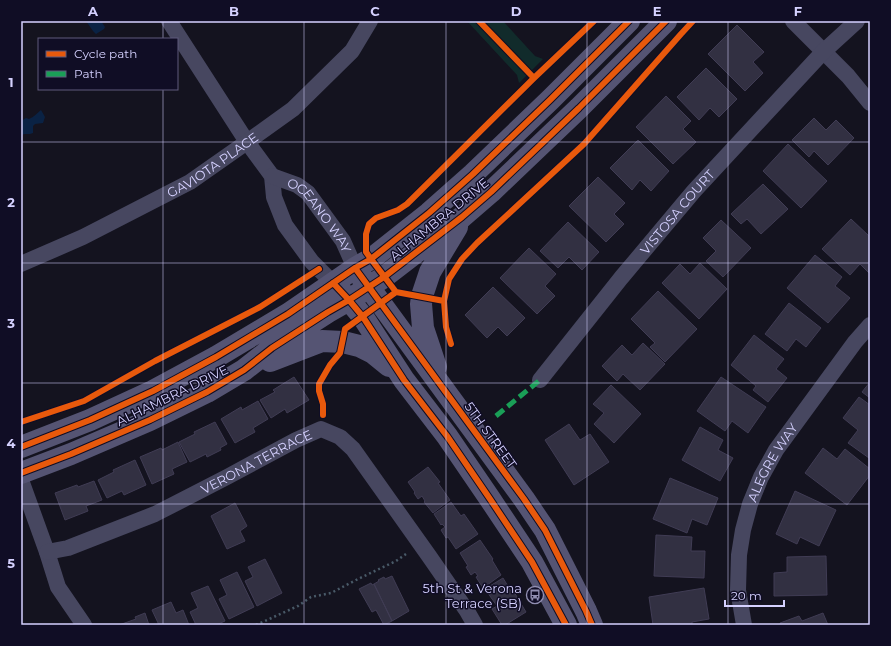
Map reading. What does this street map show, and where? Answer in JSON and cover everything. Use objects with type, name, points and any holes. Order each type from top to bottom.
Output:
[{"type":"main road","name":"ALHAMBRA DRIVE","points":[[21,447],[90,420],[153,391],[216,357],[288,314],[355,268],[371,260],[429,213],[473,174],[629,21]]},
{"type":"main road","name":"ALHAMBRA DRIVE","points":[[21,473],[71,454],[150,420],[207,392],[244,370],[272,348],[328,312],[350,300],[384,277],[491,192],[666,21]]},
{"type":"main road","points":[[442,386],[423,328],[421,304],[422,296],[430,272],[462,216]]},
{"type":"main road","name":"5TH STREET","points":[[355,268],[524,498],[545,530],[589,618]]},
{"type":"main road","points":[[333,283],[350,300],[363,317],[404,380],[447,436],[532,562],[564,624]]},
{"type":"main road","points":[[244,370],[322,341],[343,342],[359,346],[373,353],[404,380]]},
{"type":"street","name":"OCEANO WAY","points":[[169,21],[247,142],[272,176],[274,197],[285,225],[312,262],[333,283]]},
{"type":"street","name":"GAVIOTA PLACE","points":[[21,264],[83,237],[190,182],[293,109],[352,52],[370,21]]},
{"type":"street","points":[[793,21],[848,76],[870,103]]},
{"type":"street","name":"VISTOSA COURT","points":[[540,380],[620,278],[694,192],[824,52],[857,21]]},
{"type":"street","name":"OCEANO WAY","points":[[272,176],[297,185],[308,193],[343,241],[355,268]]},
{"type":"street","name":"ALEGRE WAY","points":[[744,625],[738,590],[739,555],[743,530],[750,504],[761,477],[776,450],[855,342],[870,325]]},
{"type":"street","name":"VERONA TERRACE","points":[[47,552],[68,548],[155,514],[227,478],[296,440],[321,429],[340,437],[353,449],[475,625]]},
{"type":"street","points":[[21,480],[58,587],[84,625]]},
{"type":"street","points":[[564,624],[589,618]]},
{"type":"path","points":[[256,625],[298,606],[311,597],[332,593],[396,560],[420,544]]},
{"type":"green space","points":[[467,21],[503,21],[535,56],[543,59],[519,83],[517,75]]},
{"type":"water","points":[[86,21],[101,21],[105,27],[96,34]]},
{"type":"water","points":[[41,110],[45,117],[43,123],[35,124],[33,126],[33,133],[21,135],[21,121],[26,118],[31,118]]},
{"type":"building","points":[[737,25],[764,52],[753,62],[763,73],[745,91],[708,54]]},
{"type":"building","points":[[706,68],[737,99],[719,117],[710,108],[699,120],[677,97]]},
{"type":"building","points":[[666,96],[691,121],[683,129],[696,142],[673,164],[636,127]]},
{"type":"building","points":[[814,118],[826,130],[836,120],[854,138],[828,165],[814,151],[809,157],[792,140]]},
{"type":"building","points":[[638,140],[669,171],[651,191],[640,180],[632,190],[610,168]]},
{"type":"building","points":[[788,144],[827,181],[801,208],[763,171]]},
{"type":"building","points":[[598,177],[625,203],[614,214],[624,224],[606,242],[569,206]]},
{"type":"building","points":[[763,184],[788,209],[761,234],[747,219],[741,224],[731,214]]},
{"type":"building","points":[[851,219],[870,237],[869,273],[860,264],[850,275],[822,249]]},
{"type":"building","points":[[721,220],[751,248],[723,277],[706,261],[716,251],[703,238]]},
{"type":"building","points":[[568,222],[599,252],[582,270],[569,257],[558,268],[540,251]]},
{"type":"building","points":[[529,248],[556,274],[545,286],[555,296],[537,314],[500,278]]},
{"type":"building","points":[[815,255],[842,277],[835,286],[850,298],[828,323],[787,288]]},
{"type":"building","points":[[700,263],[727,289],[699,319],[662,283],[680,264],[690,274]]},
{"type":"building","points":[[493,287],[525,318],[507,336],[498,327],[487,338],[465,315]]},
{"type":"building","points":[[658,291],[697,329],[665,362],[650,347],[655,343],[631,319]]},
{"type":"building","points":[[789,303],[821,328],[806,347],[796,339],[787,351],[765,334]]},
{"type":"building","points":[[754,335],[784,359],[776,369],[787,378],[768,402],[753,390],[756,386],[731,365]]},
{"type":"building","points":[[643,343],[665,364],[640,390],[623,374],[617,381],[602,366],[622,345],[632,355]]},
{"type":"building","points":[[294,377],[309,400],[287,413],[285,409],[271,418],[260,400],[275,392],[273,390]]},
{"type":"building","points":[[721,377],[766,407],[748,433],[732,421],[725,431],[697,411]]},
{"type":"building","points":[[870,382],[870,398],[862,392]]},
{"type":"building","points":[[611,385],[641,414],[614,443],[594,424],[604,413],[593,404]]},
{"type":"building","points":[[859,397],[870,405],[869,458],[848,443],[858,430],[843,418]]},
{"type":"building","points":[[258,401],[268,419],[253,428],[255,432],[235,443],[221,419],[241,407],[242,410]]},
{"type":"building","points":[[215,422],[227,444],[220,448],[221,450],[207,457],[206,454],[190,462],[179,442],[195,434],[194,432]]},
{"type":"building","points":[[569,424],[580,440],[590,434],[609,462],[574,485],[545,440]]},
{"type":"building","points":[[700,427],[723,440],[718,450],[733,458],[720,481],[682,460]]},
{"type":"building","points":[[178,442],[187,462],[172,469],[174,474],[152,484],[140,457],[161,448],[162,450]]},
{"type":"building","points":[[823,448],[837,459],[845,449],[870,469],[870,475],[847,505],[805,473]]},
{"type":"building","points":[[135,460],[146,485],[124,495],[122,491],[107,498],[98,480],[114,472],[113,470]]},
{"type":"building","points":[[428,467],[440,482],[438,483],[450,500],[433,513],[424,502],[425,501],[422,496],[418,499],[408,482]]},
{"type":"building","points":[[670,478],[718,498],[707,525],[692,519],[687,533],[653,519]]},
{"type":"building","points":[[94,481],[102,500],[86,506],[88,511],[65,520],[55,493]]},
{"type":"building","points":[[795,491],[836,510],[819,546],[800,537],[797,544],[776,534]]},
{"type":"building","points":[[451,502],[461,516],[464,514],[478,534],[456,549],[448,537],[446,538],[441,530],[445,527],[442,524],[441,525],[434,514]]},
{"type":"building","points":[[235,503],[247,526],[240,531],[245,541],[227,549],[211,516]]},
{"type":"building","points":[[656,535],[692,537],[691,551],[705,551],[704,578],[654,576]]},
{"type":"building","points":[[480,540],[493,559],[492,560],[501,575],[483,588],[476,577],[478,576],[475,572],[471,575],[466,567],[468,566],[460,553]]},
{"type":"building","points":[[826,556],[827,595],[774,596],[774,573],[787,572],[787,557]]},
{"type":"building","points":[[265,559],[282,593],[257,606],[245,581],[253,577],[248,567]]},
{"type":"building","points":[[237,572],[254,607],[229,619],[219,599],[227,595],[220,580]]},
{"type":"building","points":[[392,576],[409,611],[392,621],[374,584],[384,577],[385,579]]},
{"type":"building","points":[[503,578],[512,593],[514,592],[526,612],[505,625],[502,625],[492,609],[497,606],[485,589]]},
{"type":"building","points":[[371,583],[372,585],[374,584],[392,621],[384,625],[376,610],[372,612],[359,589]]},
{"type":"building","points":[[208,586],[225,621],[216,625],[196,625],[190,612],[198,608],[191,593]]},
{"type":"building","points":[[704,588],[709,619],[692,622],[692,625],[653,625],[649,597]]},
{"type":"building","points":[[171,602],[176,613],[183,610],[189,625],[159,625],[152,610]]},
{"type":"building","points":[[145,613],[149,625],[119,625],[136,619],[135,617]]},
{"type":"building","points":[[823,613],[828,625],[781,625],[780,623],[799,616],[802,621]]},
{"type":"marked path","points":[[496,416],[540,380]]},
{"type":"cycle path","points":[[479,21],[534,78]]},
{"type":"cycle path","points":[[444,301],[396,292],[366,252],[366,234],[369,224],[376,218],[398,210],[407,204],[534,78],[594,21]]},
{"type":"cycle path","points":[[21,447],[90,420],[153,391],[216,357],[288,314],[355,268],[371,259],[429,213],[473,174],[629,21]]},
{"type":"cycle path","points":[[21,473],[71,454],[150,420],[207,392],[244,370],[272,348],[384,277],[462,217],[491,192],[579,108],[666,21]]},
{"type":"cycle path","points":[[451,344],[446,327],[444,301],[449,279],[462,259],[477,243],[584,144],[693,21]]},
{"type":"cycle path","points":[[355,268],[545,530],[592,625]]},
{"type":"cycle path","points":[[21,422],[84,401],[155,361],[260,307],[319,269]]},
{"type":"cycle path","points":[[333,283],[363,317],[404,380],[447,436],[490,499],[532,562],[566,625]]},
{"type":"cycle path","points":[[323,415],[323,404],[319,391],[319,384],[330,365],[340,353],[345,329],[396,292]]},
{"type":"place","name":"5th St & Verona Terrace (SB)","points":[[535,595]]}]
